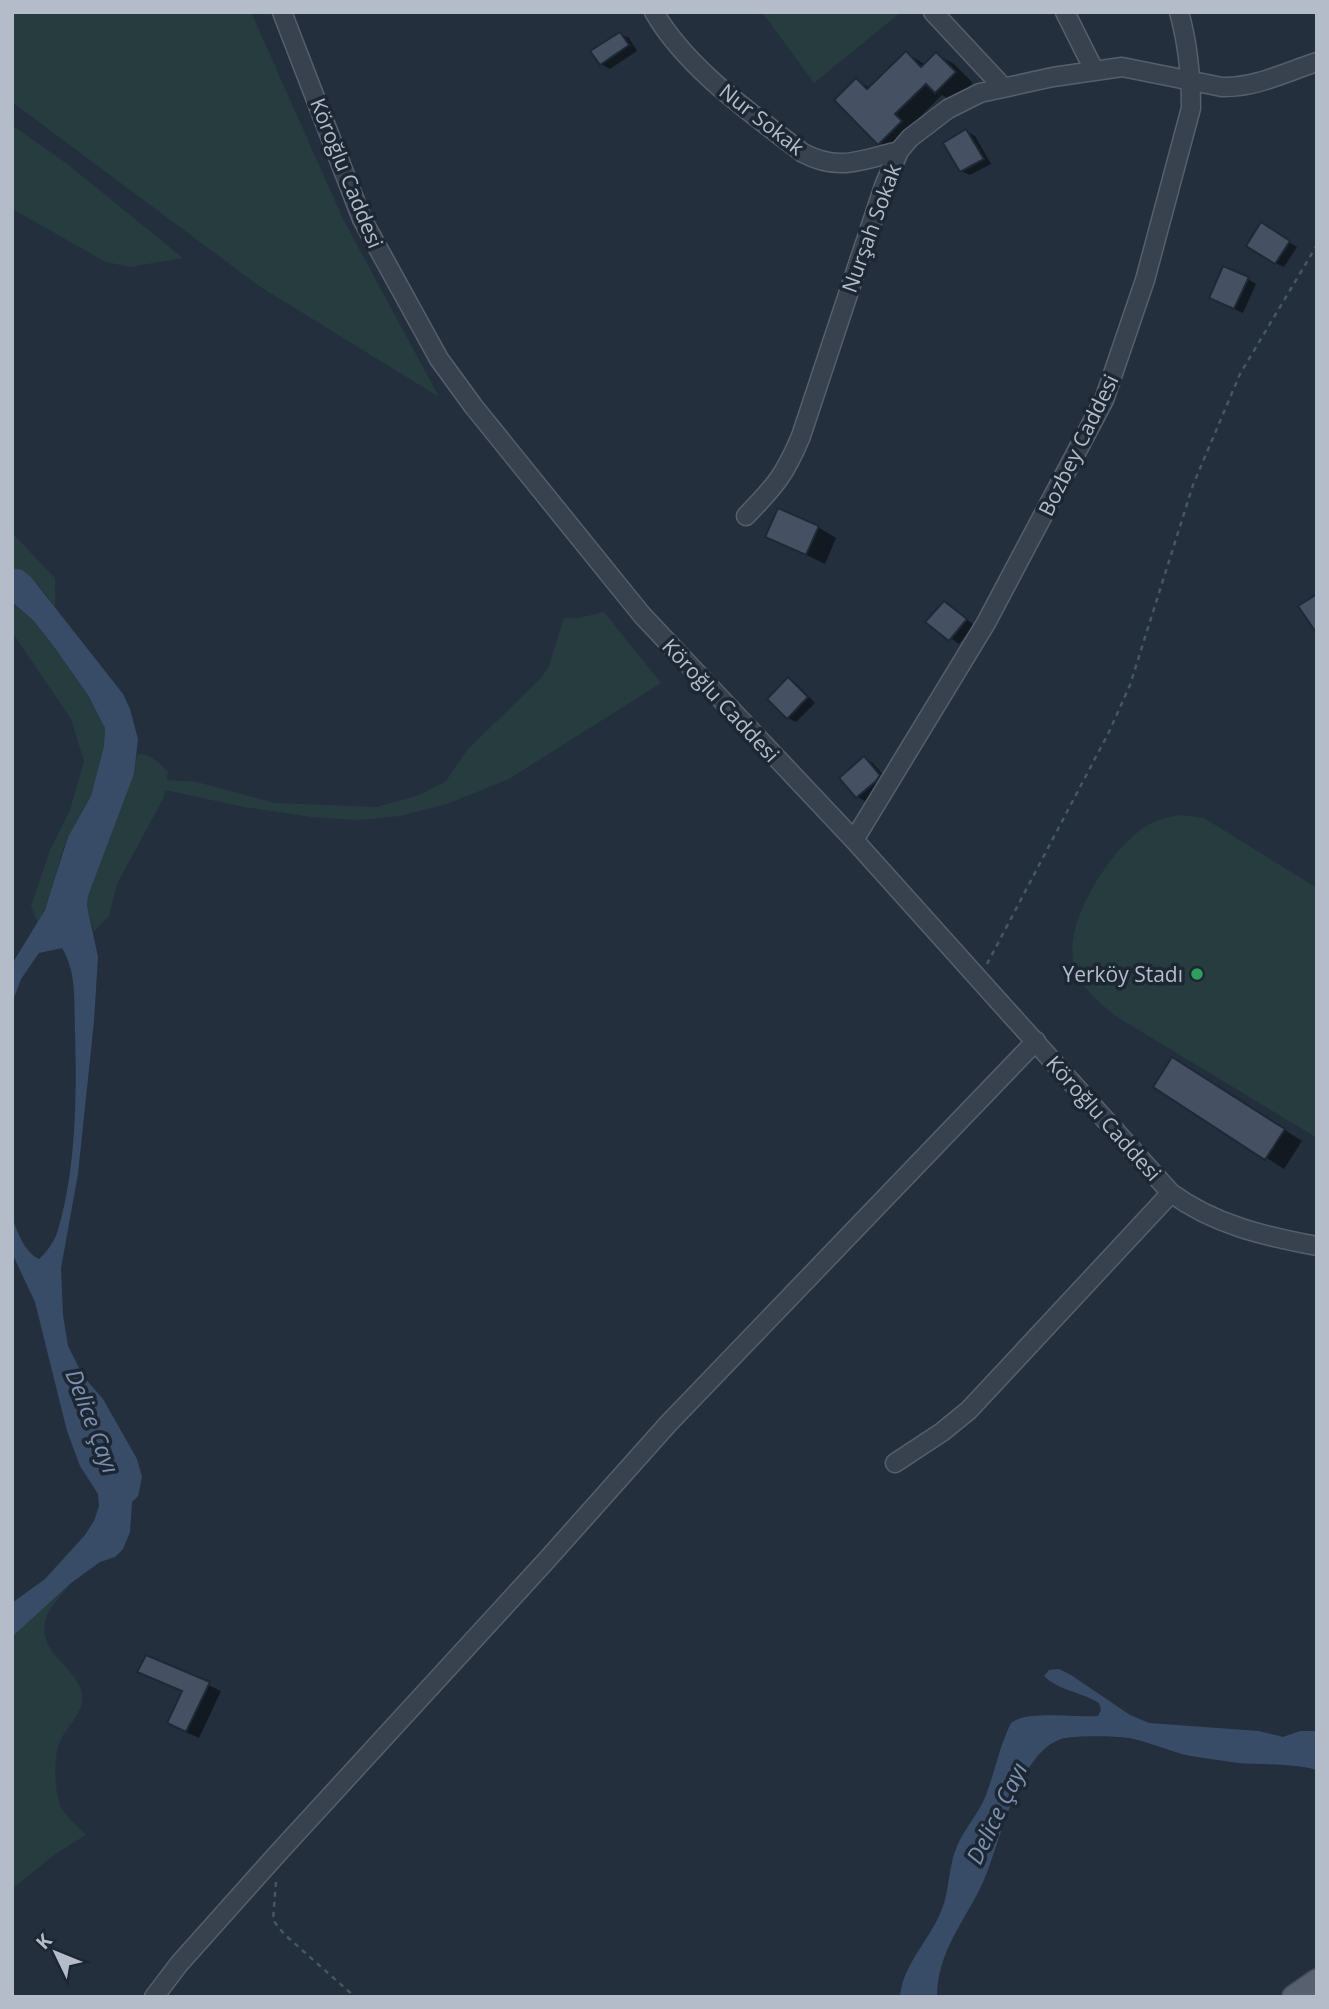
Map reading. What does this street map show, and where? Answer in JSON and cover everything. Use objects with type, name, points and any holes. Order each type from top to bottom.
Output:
[{"type":"main road","points":[[1294,1997],[1317,1981]]},
{"type":"street","name":"Köroğlu Caddesi","points":[[282,12],[362,219],[439,359],[491,428],[642,614],[854,840],[1171,1193],[1219,1221],[1263,1236],[1317,1246]]},
{"type":"street","name":"Nur Sokak","points":[[654,12],[663,28],[697,66],[803,153],[820,162],[845,164],[899,151]]},
{"type":"street","points":[[933,12],[1003,87]]},
{"type":"street","points":[[1065,12],[1094,70]]},
{"type":"street","name":"Bozbey Caddesi","points":[[854,840],[986,623],[1104,400],[1145,280],[1192,108],[1191,80],[1179,12]]},
{"type":"street","name":"Nurşah Sokak","points":[[746,516],[778,483],[790,463],[873,215],[899,151],[925,125],[948,109],[980,93],[1094,70],[1122,67],[1222,87],[1238,87],[1317,62]]},
{"type":"street","points":[[153,1997],[280,1851],[668,1424],[1036,1041]]},
{"type":"street","points":[[895,1463],[926,1444],[969,1410],[1171,1193]]},
{"type":"path","points":[[979,979],[1109,732],[1130,685],[1194,485],[1240,374],[1317,246]]},
{"type":"path","points":[[280,1851],[272,1907],[273,1920],[284,1934],[355,1997]]},
{"type":"green space","points":[[12,12],[251,12],[343,219],[439,397],[259,286],[12,102]]},
{"type":"green space","points":[[762,12],[901,12],[814,83]]},
{"type":"green space","points":[[12,125],[66,163],[183,258],[130,267],[106,262],[12,209]]},
{"type":"green space","points":[[12,533],[55,578],[55,607],[31,578],[12,568]]},
{"type":"green space","points":[[12,602],[33,620],[52,644],[88,695],[105,728],[104,746],[91,796],[68,837],[54,886],[38,924],[31,906],[50,850],[70,810],[84,761],[71,719],[12,632]]},
{"type":"green space","points":[[604,612],[661,683],[509,779],[447,804],[400,816],[359,820],[311,817],[244,807],[165,790],[163,799],[117,884],[109,916],[94,931],[87,906],[88,896],[134,774],[137,754],[146,755],[157,762],[168,772],[167,780],[197,782],[275,803],[377,807],[419,795],[446,781],[467,750],[540,679],[548,668],[564,618],[579,618]]},
{"type":"green space","name":"Yerköy Stadı","points":[[1182,815],[1204,818],[1317,888],[1317,1138],[1114,1015],[1090,993],[1077,973],[1072,948],[1075,929],[1103,871],[1142,829],[1161,819]]},
{"type":"green space","points":[[71,1583],[50,1609],[44,1627],[46,1640],[52,1651],[81,1690],[81,1707],[58,1745],[55,1773],[61,1807],[86,1835],[54,1855],[12,1889],[12,1637]]},
{"type":"water","name":"Delice Çayı","points":[[12,568],[22,570],[31,577],[123,694],[138,739],[134,774],[88,896],[87,906],[98,957],[94,1021],[78,1174],[61,1268],[63,1315],[68,1346],[83,1376],[103,1399],[137,1459],[142,1477],[138,1496],[132,1502],[130,1532],[123,1549],[115,1557],[100,1562],[71,1583],[12,1637],[12,1603],[45,1579],[85,1535],[99,1506],[98,1494],[80,1466],[67,1431],[35,1302],[12,1253],[12,1218],[25,1247],[39,1259],[54,1240],[63,1210],[72,1159],[75,1106],[74,988],[70,967],[62,948],[39,953],[21,979],[12,1003],[12,964],[45,910],[68,837],[91,796],[104,746],[105,728],[88,695],[52,644],[33,620],[12,602]]},
{"type":"water","name":"Delice Çayı","points":[[1059,1669],[1130,1715],[1149,1723],[1259,1731],[1283,1737],[1300,1731],[1317,1731],[1317,1770],[1191,1756],[1129,1738],[1095,1736],[1061,1739],[1046,1748],[1022,1780],[984,1880],[947,1950],[938,1980],[937,1997],[900,1997],[911,1963],[942,1909],[957,1846],[986,1795],[1011,1723],[1018,1719],[1040,1716],[1098,1716],[1101,1710],[1099,1703],[1057,1685],[1044,1676],[1049,1670]]},
{"type":"building","points":[[620,32],[629,45],[600,65],[590,51]]},
{"type":"building","points":[[906,51],[921,67],[936,52],[956,72],[935,93],[926,84],[895,114],[902,121],[878,145],[834,100],[856,78],[867,89]]},
{"type":"building","points":[[966,129],[984,159],[960,172],[943,143]]},
{"type":"building","points":[[1261,222],[1290,241],[1275,264],[1246,246]]},
{"type":"building","points":[[1223,266],[1249,277],[1234,309],[1209,298]]},
{"type":"building","points":[[778,508],[819,526],[806,555],[765,537]]},
{"type":"building","points":[[1317,594],[1317,634],[1298,606]]},
{"type":"building","points":[[944,601],[967,619],[949,641],[925,622]]},
{"type":"building","points":[[788,677],[808,697],[787,719],[767,699]]},
{"type":"building","points":[[864,756],[880,775],[856,798],[839,778]]},
{"type":"building","points":[[1172,1057],[1285,1129],[1265,1160],[1153,1087]]},
{"type":"building","points":[[146,1655],[210,1682],[186,1732],[167,1723],[182,1691],[137,1672]]},
{"type":"place","name":"Yerköy Stadı","points":[[1197,974]]}]
